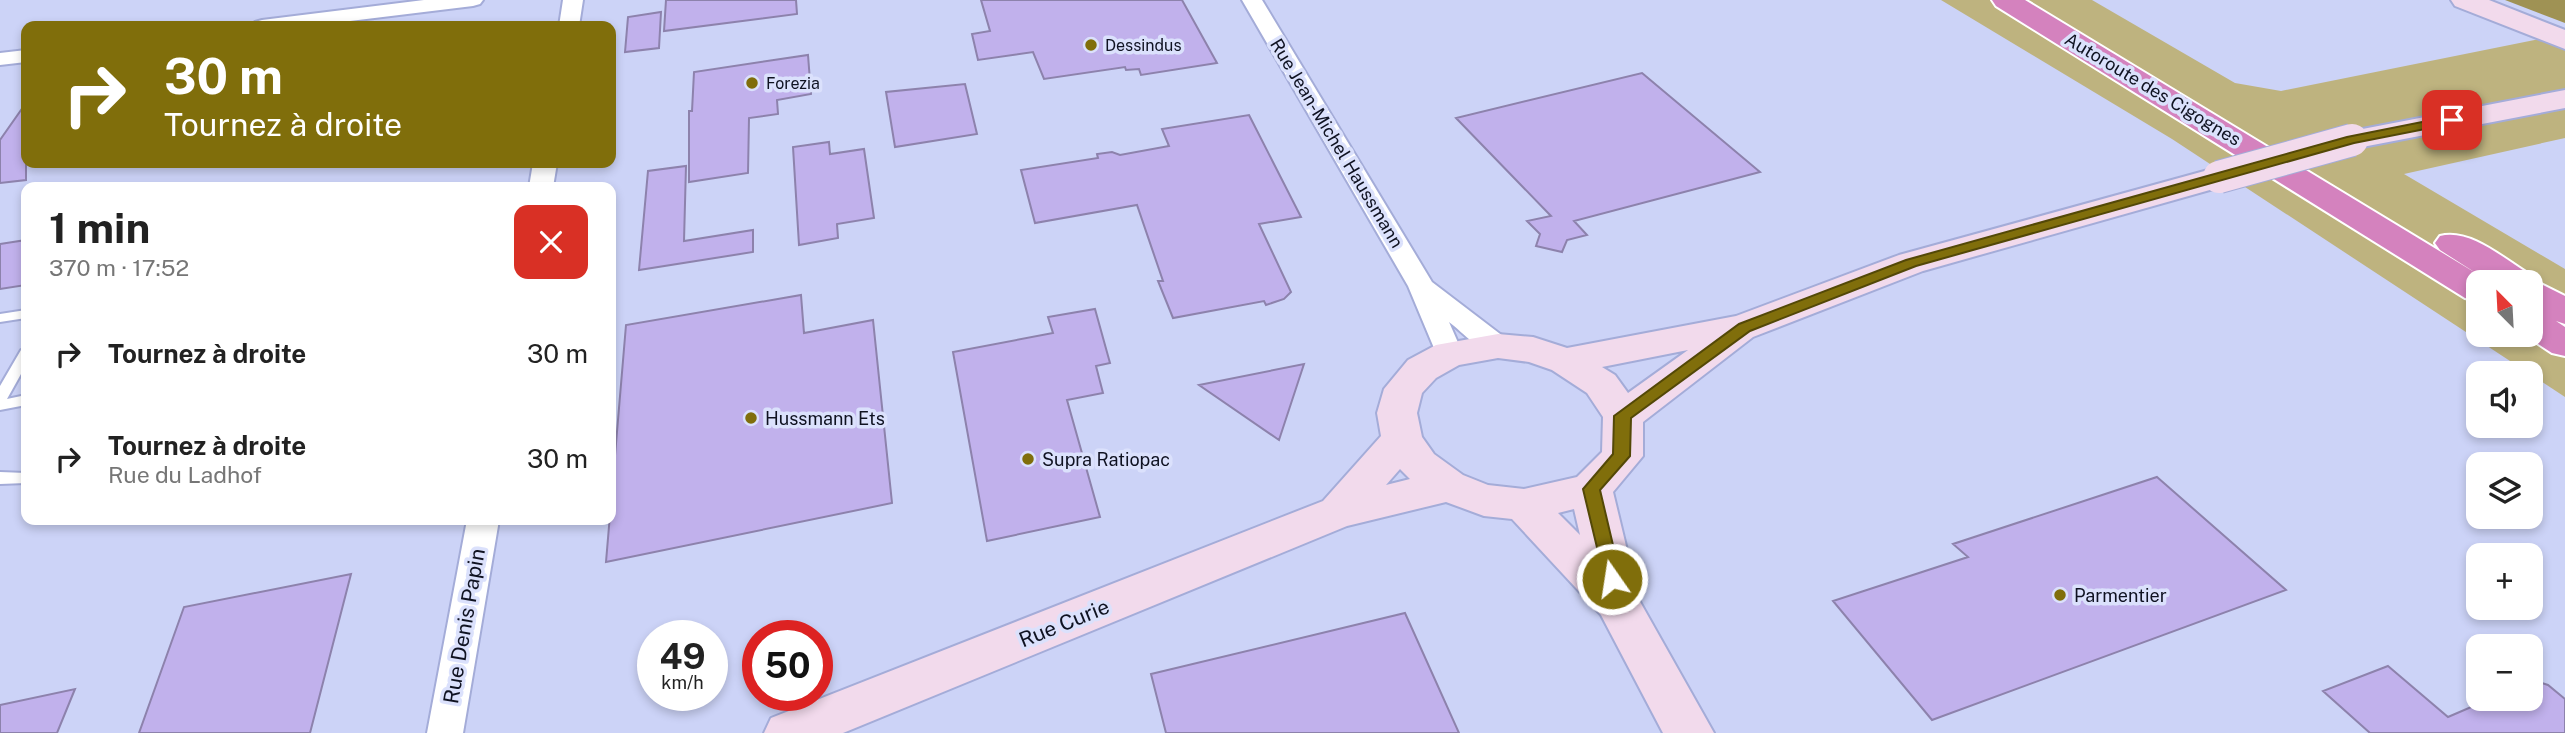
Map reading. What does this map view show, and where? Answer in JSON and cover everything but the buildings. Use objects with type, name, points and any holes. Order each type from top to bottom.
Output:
[{"type":"highway","name":"Autoroute des Cigognes","points":[[2006,0],[2466,283]]},
{"type":"highway","name":"Autoroute des Cigognes","points":[[2044,0],[2496,270]]},
{"type":"highway","points":[[2543,299],[2565,312]]},
{"type":"highway","points":[[2543,330],[2565,344]]},
{"type":"main road","points":[[2465,0],[2565,40]]},
{"type":"main road","points":[[1566,361],[1744,327],[1911,263],[2352,140],[2565,99]]},
{"type":"main road","points":[[1623,416],[1744,327]]},
{"type":"main road","points":[[1498,346],[1533,350],[1566,361],[1601,384],[1623,416],[1622,456],[1591,489],[1524,505],[1484,500],[1448,486],[1419,465],[1402,439],[1397,413],[1404,389],[1422,369],[1449,354],[1498,346]]},
{"type":"main road","name":"Rue Curie","points":[[1338,512],[1402,439]]},
{"type":"main road","name":"Rue Curie","points":[[789,733],[1338,512],[1448,486]]},
{"type":"main road","points":[[1591,489],[1617,602]]},
{"type":"main road","points":[[1524,505],[1617,602],[1689,733]]},
{"type":"street","points":[[303,21],[473,0]]},
{"type":"street","points":[[570,21],[573,0]]},
{"type":"street","name":"Rue Jean-Michel Haussmann","points":[[1252,0],[1421,286],[1449,354]]},
{"type":"street","points":[[0,59],[21,56]]},
{"type":"street","name":"Rue Jean-Michel Haussmann","points":[[1421,286],[1498,346]]},
{"type":"street","name":"Rue Denis Papin","points":[[445,733],[482,525]]},
{"type":"lane","points":[[0,318],[21,315]]},
{"type":"lane","points":[[0,398],[21,362]]},
{"type":"lane","points":[[0,405],[21,401]]},
{"type":"lane","points":[[0,478],[21,478]]},
{"type":"shaded area","points":[[1941,0],[2092,0],[2235,83],[2281,91],[2565,34],[2565,138],[2404,174],[2565,269],[2565,397],[2543,383],[2543,361],[2510,361],[2489,347],[2543,347],[2543,270],[2466,270],[2466,332],[2172,139]]},
{"type":"shaded area","points":[[2505,0],[2565,0],[2565,23]]},
{"type":"place","name":"Dessindus","points":[[1091,45]]},
{"type":"place","name":"Forezia","points":[[752,83]]},
{"type":"place","name":"Hussmann Ets","points":[[751,418]]},
{"type":"place","name":"Supra Ratiopac","points":[[1028,459]]},
{"type":"place","name":"Parmentier","points":[[2060,595]]},
{"type":"route","points":[[1612,579],[1591,489],[1622,456],[1623,416],[1744,327],[1911,263],[2352,140],[2452,120]]}]
